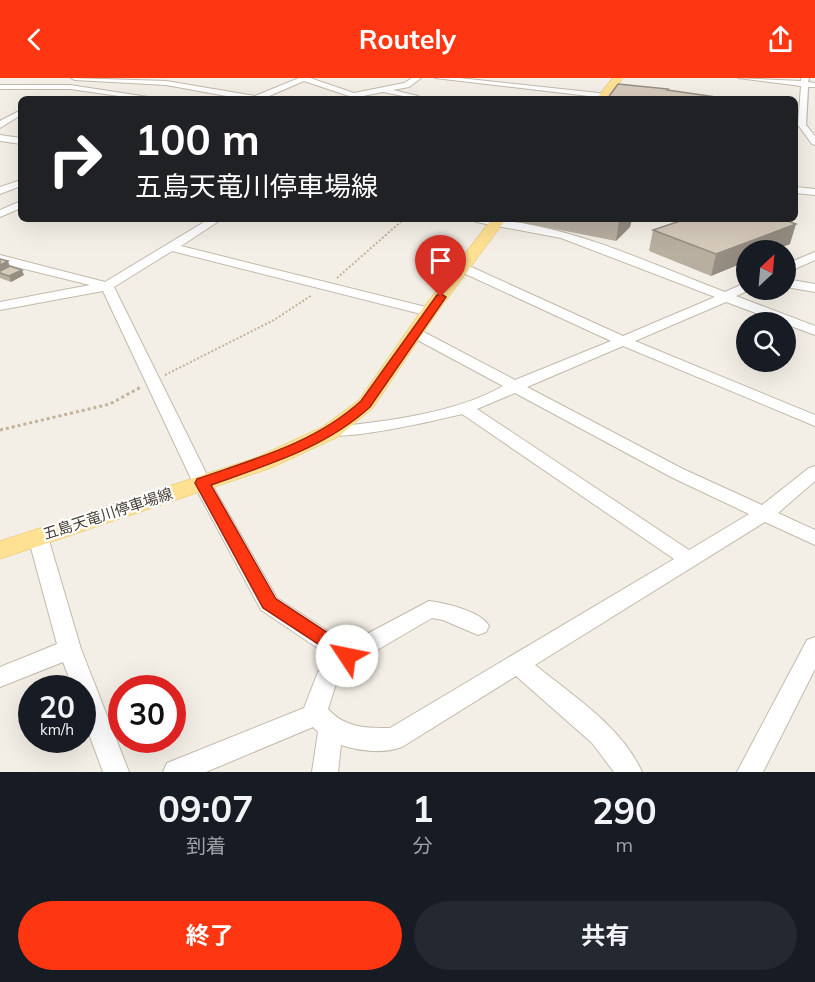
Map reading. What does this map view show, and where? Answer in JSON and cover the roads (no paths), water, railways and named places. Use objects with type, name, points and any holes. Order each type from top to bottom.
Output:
[{"type":"main road","points":[[603,96],[618,78]]},
{"type":"main road","name":"五島天竜川停車場線","points":[[0,550],[263,463],[330,432],[366,404],[429,312],[463,268],[489,222]]},
{"type":"street","points":[[15,78],[57,82],[137,96]]},
{"type":"street","points":[[75,78],[166,83],[240,96]]},
{"type":"street","points":[[264,96],[304,78],[357,96]]},
{"type":"street","points":[[354,95],[406,85],[417,78]]},
{"type":"street","points":[[439,78],[593,96]]},
{"type":"street","points":[[742,78],[805,81],[815,85]]},
{"type":"street","points":[[805,81],[798,116],[815,142]]},
{"type":"street","points":[[0,87],[57,82]]},
{"type":"street","points":[[46,95],[57,82]]},
{"type":"street","points":[[385,90],[408,96]]},
{"type":"street","points":[[95,96],[104,91]]},
{"type":"street","points":[[0,111],[18,115]]},
{"type":"street","points":[[0,125],[18,116]]},
{"type":"street","points":[[798,116],[815,118]]},
{"type":"street","points":[[0,138],[18,141]]},
{"type":"street","points":[[0,191],[18,180]]},
{"type":"street","points":[[798,190],[815,192]]},
{"type":"street","points":[[0,214],[18,205]]},
{"type":"street","points":[[0,306],[107,286],[212,222]]},
{"type":"street","points":[[500,222],[564,235],[815,331]]},
{"type":"street","points":[[170,247],[429,312]]},
{"type":"street","points":[[796,265],[815,256]]},
{"type":"street","points":[[0,259],[107,286],[202,483],[270,604],[347,656]]},
{"type":"street","points":[[463,268],[621,340],[815,421]]},
{"type":"street","points":[[796,285],[815,288]]},
{"type":"street","points":[[330,432],[372,429],[463,407],[506,393],[515,386],[709,305],[736,290]]},
{"type":"street","points":[[415,333],[677,473],[815,538]]},
{"type":"street","points":[[463,407],[690,560]]},
{"type":"street","points":[[478,627],[447,612],[429,609],[347,656],[326,679],[315,711],[324,722],[360,740],[393,739],[764,514],[815,472]]},
{"type":"street","points":[[38,537],[70,649],[116,772]]},
{"type":"street","points":[[750,772],[815,646]]},
{"type":"street","points":[[0,677],[70,649]]},
{"type":"street","points":[[518,664],[601,735],[629,772]]},
{"type":"street","points":[[176,772],[324,722]]},
{"type":"street","points":[[324,722],[325,772]]},
{"type":"waterway","points":[[809,78],[806,125],[815,137]]}]
